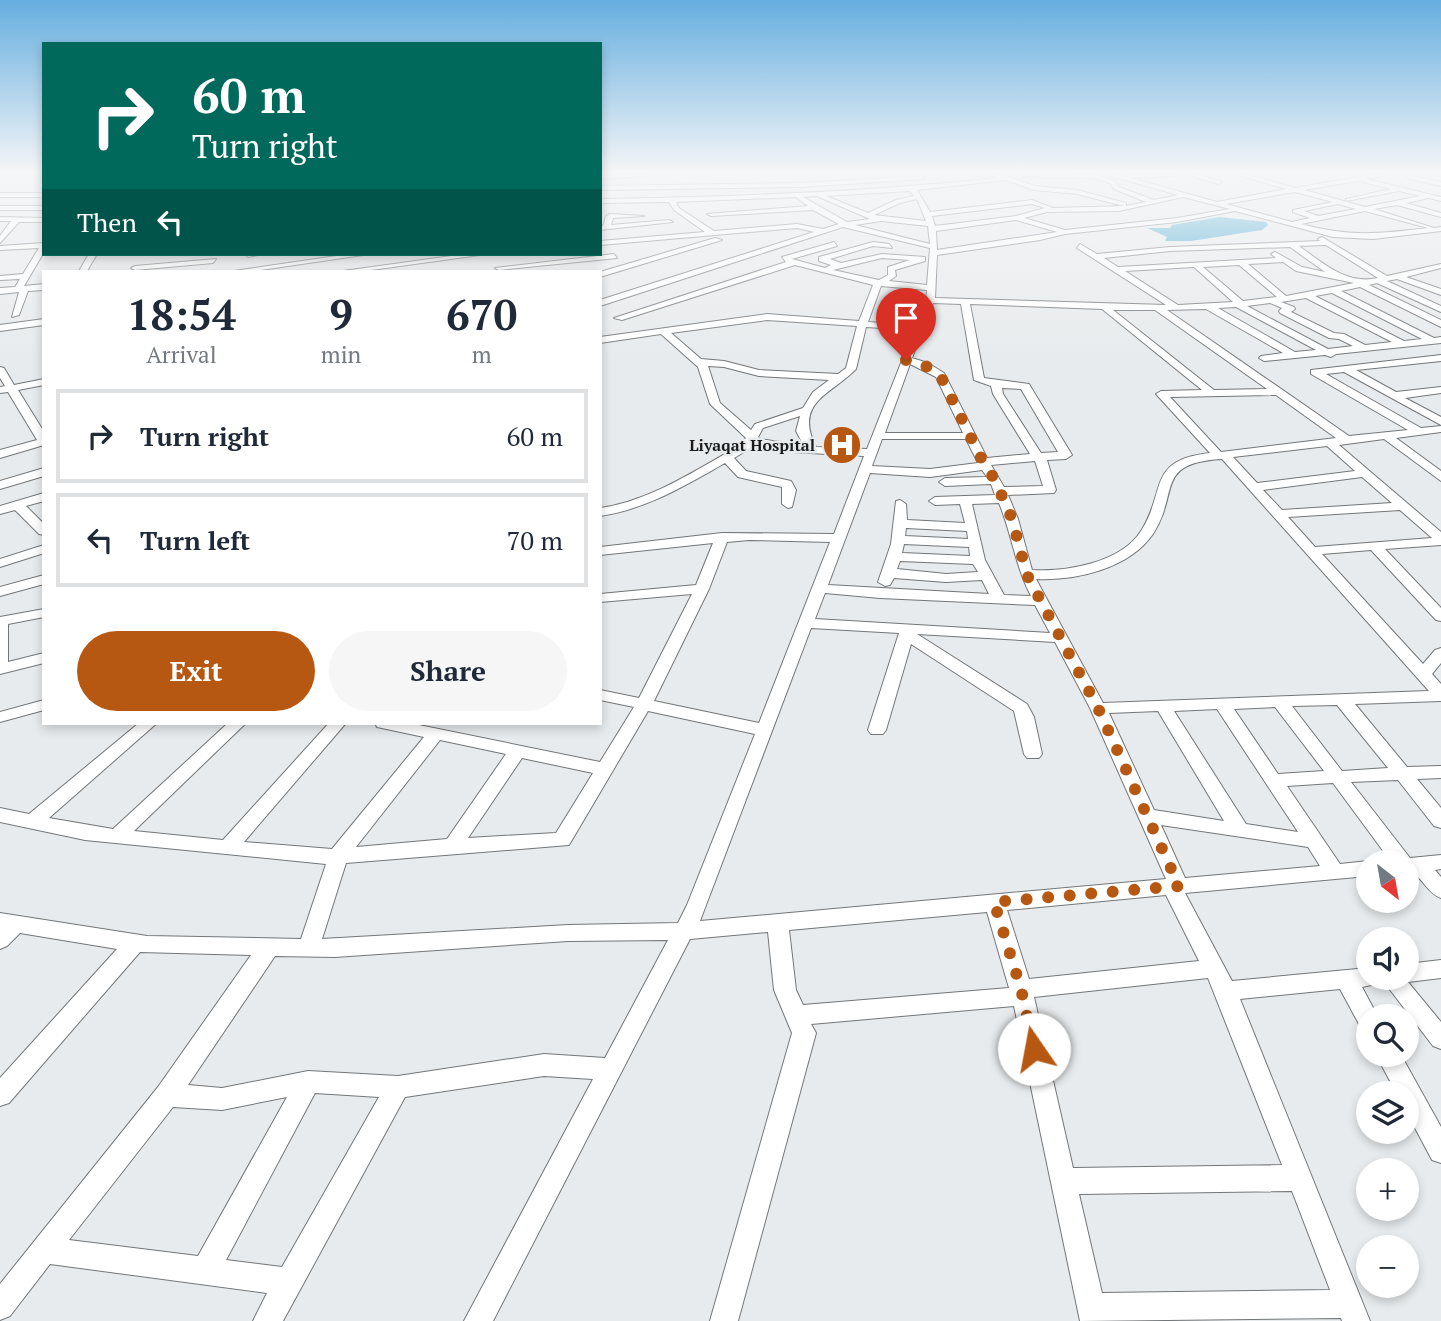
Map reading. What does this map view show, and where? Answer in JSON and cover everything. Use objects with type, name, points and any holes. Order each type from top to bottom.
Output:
[{"type":"street","points":[[602,243],[682,236]]},
{"type":"street","points":[[602,274],[729,236]]},
{"type":"street","points":[[602,302],[809,236]]},
{"type":"street","points":[[858,237],[863,236]]},
{"type":"street","points":[[876,236],[933,251]]},
{"type":"street","points":[[478,1321],[696,905],[919,328],[930,294],[931,236]]},
{"type":"street","points":[[839,265],[822,259],[875,244],[933,251],[1029,236]]},
{"type":"street","points":[[1065,236],[1100,245],[1134,244]]},
{"type":"street","points":[[1317,236],[1383,280],[1441,309]]},
{"type":"street","points":[[1340,236],[1354,238],[1374,236]]},
{"type":"street","points":[[641,240],[665,256],[710,268]]},
{"type":"street","points":[[619,318],[846,241]]},
{"type":"street","points":[[1097,256],[1328,243]]},
{"type":"street","points":[[1291,244],[1335,275]]},
{"type":"street","points":[[0,248],[42,245]]},
{"type":"street","points":[[602,245],[626,267]]},
{"type":"street","points":[[1261,245],[1299,269],[1335,275],[1363,285],[1441,324]]},
{"type":"street","points":[[1080,246],[1176,307]]},
{"type":"street","points":[[0,317],[20,314],[24,276],[42,248]]},
{"type":"street","points":[[811,449],[802,431],[807,410],[813,396],[851,369],[862,324],[879,283],[892,276],[891,269],[922,259],[933,251]]},
{"type":"street","points":[[760,252],[820,270],[965,301],[1158,308],[1239,304],[1309,296],[1441,266]]},
{"type":"street","points":[[136,264],[213,256],[213,264],[197,269],[179,270]]},
{"type":"street","points":[[250,270],[354,256]]},
{"type":"street","points":[[420,256],[435,270]]},
{"type":"street","points":[[355,270],[467,256]]},
{"type":"street","points":[[485,256],[500,270],[614,256]]},
{"type":"street","points":[[820,270],[882,256],[922,259]]},
{"type":"street","points":[[1118,269],[1283,260]]},
{"type":"street","points":[[1239,261],[1284,298]]},
{"type":"street","points":[[1194,263],[1239,304],[1330,353],[1348,368],[1393,396],[1441,422]]},
{"type":"street","points":[[1363,267],[1398,276],[1441,292]]},
{"type":"street","points":[[0,278],[24,276]]},
{"type":"street","points":[[0,291],[42,287]]},
{"type":"street","points":[[1335,291],[1437,341]]},
{"type":"street","points":[[1309,296],[1405,345]]},
{"type":"street","points":[[1270,300],[1291,309],[1283,311],[1330,335],[1341,336],[1366,349]]},
{"type":"street","points":[[871,453],[930,473],[1066,455],[1025,386],[979,380],[965,301]]},
{"type":"street","points":[[1103,306],[1210,391]]},
{"type":"street","points":[[1208,306],[1295,356]]},
{"type":"street","points":[[1158,308],[1348,441]]},
{"type":"street","points":[[602,310],[649,333]]},
{"type":"street","points":[[602,340],[767,317],[919,328]]},
{"type":"street","points":[[0,328],[42,322]]},
{"type":"street","points":[[663,331],[700,362],[715,404],[751,438],[773,447],[871,453],[970,436]]},
{"type":"street","points":[[1264,358],[1437,341]]},
{"type":"street","points":[[1420,432],[1315,372],[1441,358]]},
{"type":"street","points":[[906,360],[924,365],[940,375],[984,464],[1000,490],[1012,519],[1027,575],[1098,708],[1175,886],[1226,991],[1353,1313],[1093,1314],[1022,993],[994,902]]},
{"type":"street","points":[[700,362],[724,364],[760,373],[839,377]]},
{"type":"street","points":[[0,371],[5,390],[42,439]]},
{"type":"street","points":[[5,390],[42,382]]},
{"type":"street","points":[[945,482],[1000,490],[1050,489],[1039,457],[998,394],[996,384]]},
{"type":"street","points":[[1393,396],[1441,390]]},
{"type":"street","points":[[1277,392],[1166,392],[1160,396],[1254,487],[1441,695]]},
{"type":"street","points":[[602,512],[634,505],[745,447],[759,426],[807,410]]},
{"type":"street","points":[[1027,575],[1067,575],[1091,569],[1128,550],[1147,533],[1160,494],[1175,466],[1188,459],[1441,429]]},
{"type":"street","points":[[1387,436],[1441,477]]},
{"type":"street","points":[[0,454],[42,443]]},
{"type":"street","points":[[1330,443],[1441,540]]},
{"type":"street","points":[[726,457],[742,474],[787,484],[790,490],[788,504]]},
{"type":"street","points":[[1254,487],[1364,472]]},
{"type":"street","points":[[0,485],[42,473]]},
{"type":"street","points":[[934,501],[965,500],[1000,490]]},
{"type":"street","points":[[0,510],[42,498]]},
{"type":"street","points":[[965,500],[973,527],[978,560],[984,576],[999,600]]},
{"type":"street","points":[[880,594],[896,557],[901,524],[900,504]]},
{"type":"street","points":[[17,505],[42,529]]},
{"type":"street","points":[[1278,514],[1403,506]]},
{"type":"street","points":[[901,524],[973,527]]},
{"type":"street","points":[[602,551],[722,537],[789,534],[838,538]]},
{"type":"street","points":[[0,815],[85,833],[327,857],[453,846],[562,841],[644,704],[702,589],[722,537]]},
{"type":"street","points":[[899,540],[975,543]]},
{"type":"street","points":[[1310,551],[1441,540]]},
{"type":"street","points":[[1373,545],[1441,617]]},
{"type":"street","points":[[0,562],[42,550]]},
{"type":"street","points":[[896,557],[978,560]]},
{"type":"street","points":[[890,573],[946,578],[984,576]]},
{"type":"street","points":[[0,592],[42,580]]},
{"type":"street","points":[[819,588],[880,594],[1041,601]]},
{"type":"street","points":[[602,598],[702,589]]},
{"type":"street","points":[[0,613],[0,669],[42,658]]},
{"type":"street","points":[[1,621],[42,613]]},
{"type":"street","points":[[805,623],[907,632],[1061,638]]},
{"type":"street","points":[[877,730],[907,632]]},
{"type":"street","points":[[907,632],[1021,708],[1026,717],[1033,754]]},
{"type":"street","points":[[1423,674],[1441,653]]},
{"type":"street","points":[[602,695],[764,730]]},
{"type":"street","points":[[1098,708],[1343,701],[1441,695]]},
{"type":"street","points":[[1343,701],[1441,821]]},
{"type":"street","points":[[1282,703],[1336,778],[1397,850]]},
{"type":"street","points":[[1223,705],[1335,872]]},
{"type":"street","points":[[0,717],[42,706]]},
{"type":"street","points":[[1163,706],[1239,830]]},
{"type":"street","points":[[32,822],[147,725]]},
{"type":"street","points":[[117,836],[235,725]]},
{"type":"street","points":[[229,846],[336,725]]},
{"type":"street","points":[[393,725],[605,769]]},
{"type":"street","points":[[309,948],[338,856],[436,734]]},
{"type":"street","points":[[453,846],[517,751]]},
{"type":"street","points":[[1273,780],[1441,772]]},
{"type":"street","points":[[1147,816],[1314,841]]},
{"type":"street","points":[[1419,863],[1441,862]]},
{"type":"street","points":[[0,940],[8,922],[135,943],[309,948],[568,933],[683,931],[1356,870]]},
{"type":"street","points":[[1419,871],[1440,887]]},
{"type":"street","points":[[723,1321],[804,1033],[785,990],[778,922]]},
{"type":"street","points":[[0,1095],[135,943]]},
{"type":"street","points":[[0,1306],[167,1095],[269,947]]},
{"type":"street","points":[[797,1015],[1022,993],[1214,968]]},
{"type":"street","points":[[1419,972],[1441,969]]},
{"type":"street","points":[[1226,991],[1356,978]]},
{"type":"street","points":[[1402,990],[1441,1039]]},
{"type":"street","points":[[167,1095],[222,1099],[308,1082],[398,1087],[544,1065],[610,1069]]},
{"type":"street","points":[[1395,1067],[1441,1151]]},
{"type":"street","points":[[205,1271],[308,1082]]},
{"type":"street","points":[[267,1321],[398,1087]]},
{"type":"street","points":[[1063,1181],[1300,1178]]},
{"type":"street","points":[[44,1250],[289,1282]]},
{"type":"water","points":[[1164,236],[1226,236],[1191,241],[1165,241],[1167,237]]},
{"type":"place","name":"Liyaqat Hospital","points":[[842,445]]},
{"type":"route","points":[[906,360],[924,365],[940,375],[983,462],[995,480],[1012,519],[1027,575],[1098,708],[1179,886],[994,902],[1021,989],[1034,1049]]}]
